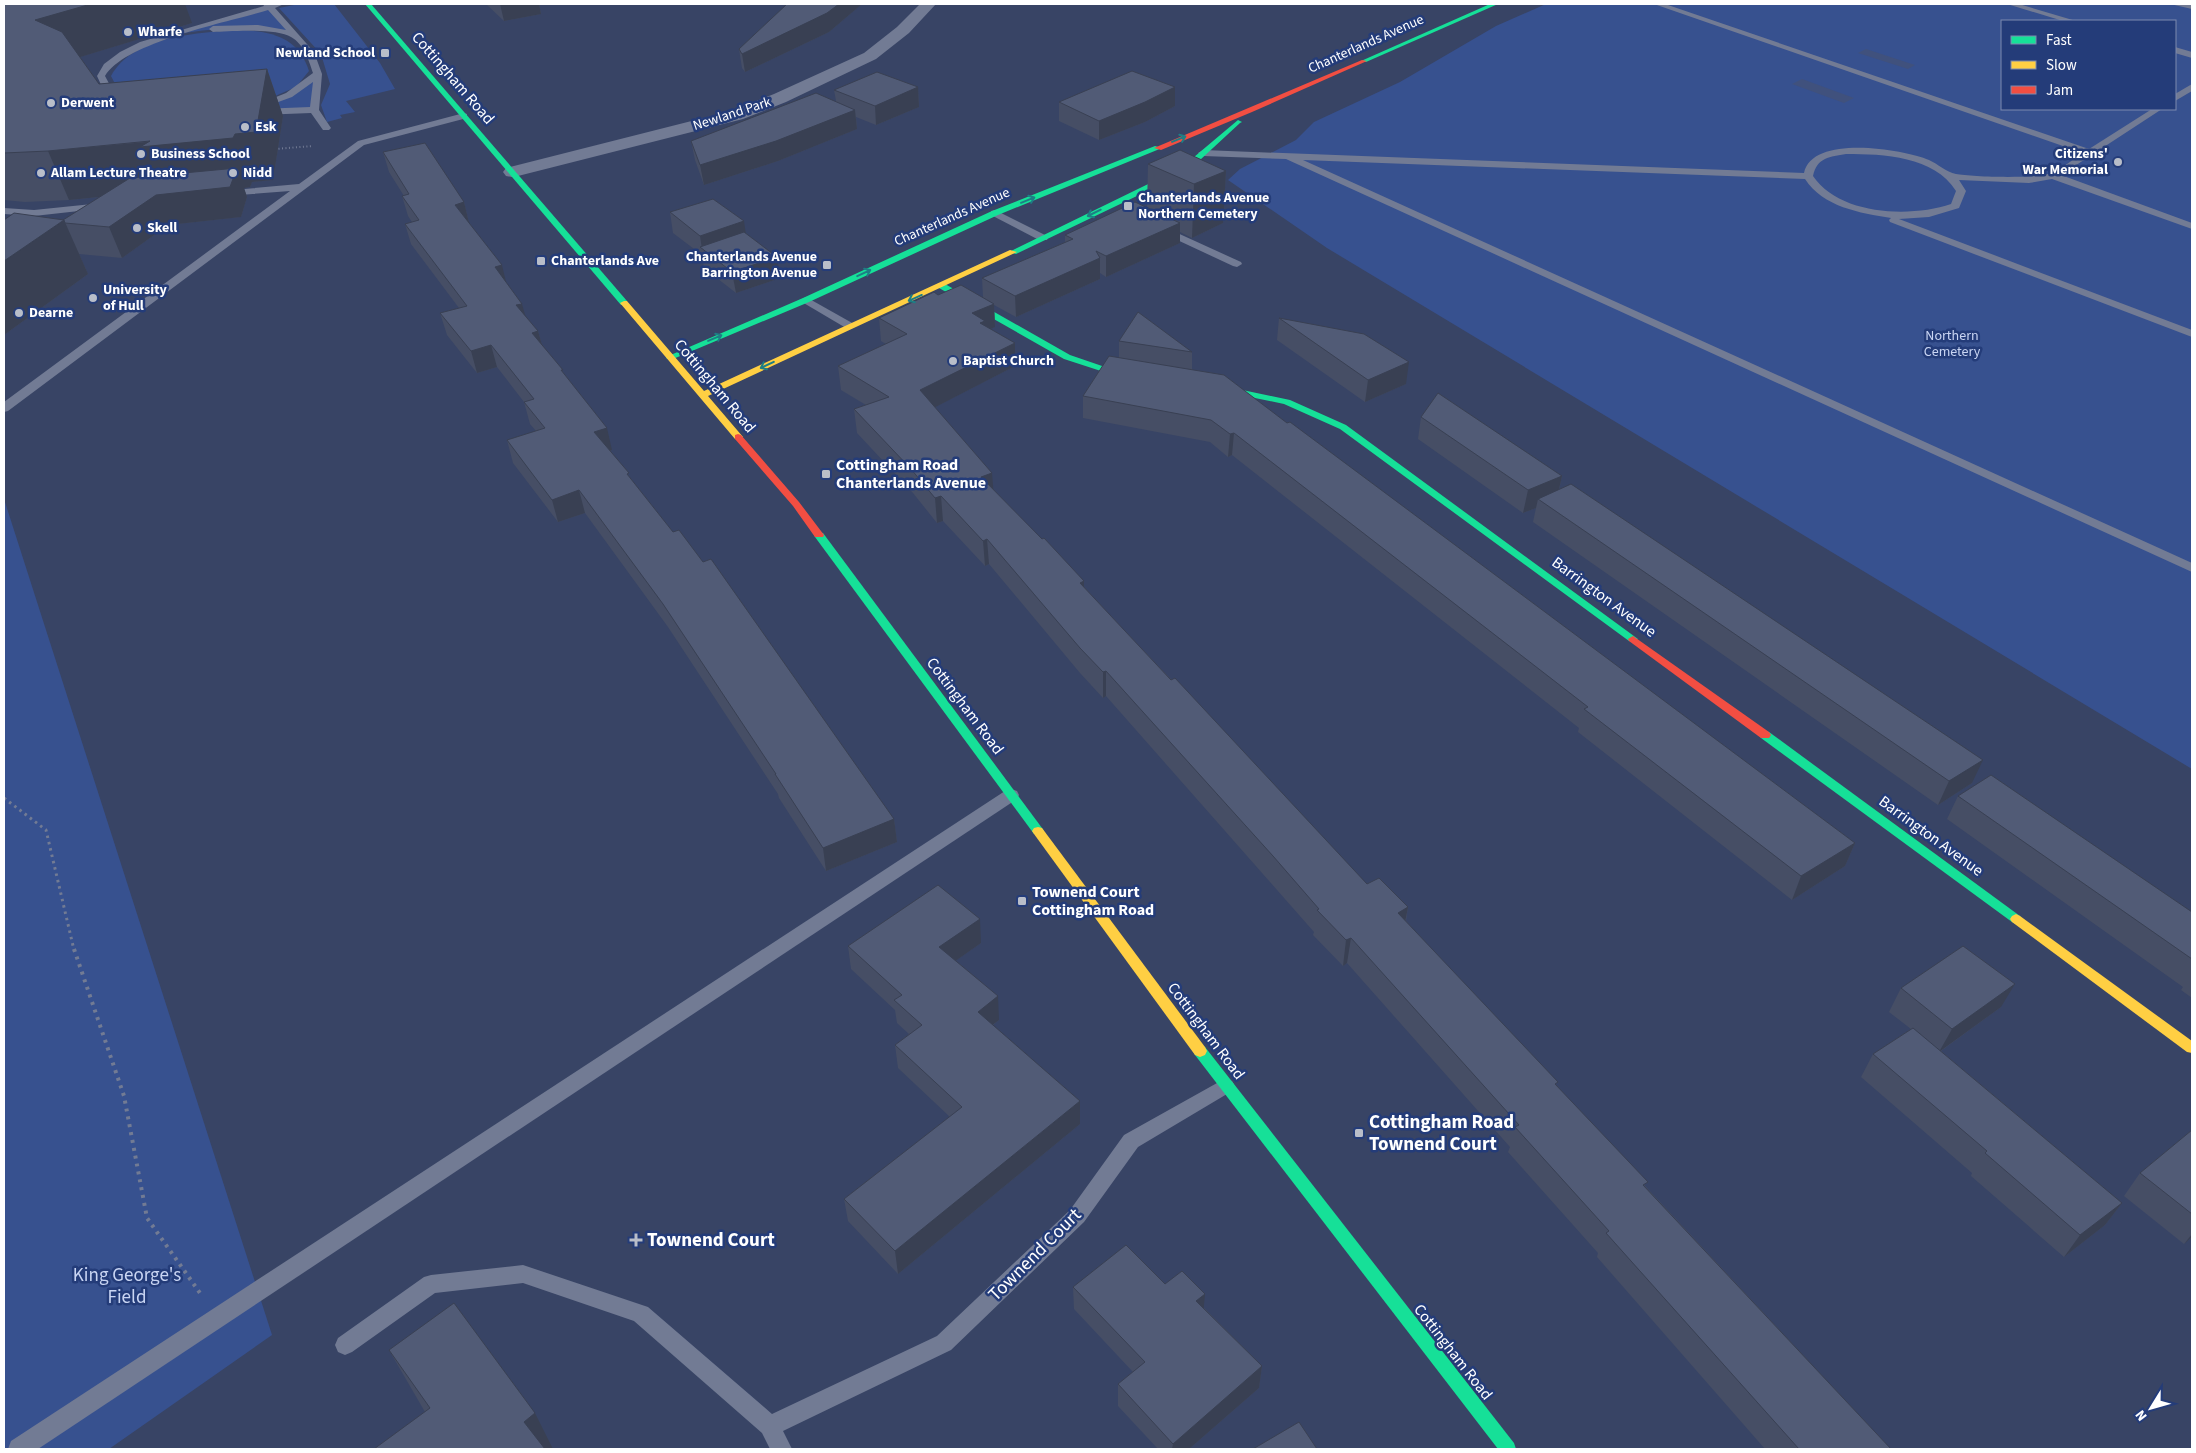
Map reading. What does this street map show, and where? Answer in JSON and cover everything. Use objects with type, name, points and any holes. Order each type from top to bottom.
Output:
[{"type":"street","name":"Cottingham Road","points":[[368,4],[796,504],[1226,1086],[1508,1449]]},
{"type":"street","name":"Newland Park","points":[[512,172],[737,115],[780,98],[870,56],[903,30],[928,4]]},
{"type":"street","name":"Chanterlands Avenue","points":[[670,357],[806,300],[995,213],[1250,111],[1495,4]]},
{"type":"street","name":"Chanterlands Avenue","points":[[702,395],[1043,238],[1115,207],[1184,170],[1250,111]]},
{"type":"street","points":[[942,286],[1067,357],[1104,369],[1152,377]]},
{"type":"street","name":"Barrington Avenue","points":[[1200,384],[1286,402],[1343,427],[2192,1048]]},
{"type":"lane","points":[[124,109],[116,105],[105,87],[101,76],[107,66],[123,54],[169,36],[268,5],[280,4]]},
{"type":"lane","points":[[1658,4],[2090,152]]},
{"type":"lane","points":[[2011,4],[2068,20]]},
{"type":"lane","points":[[2174,4],[2192,7]]},
{"type":"lane","points":[[268,5],[310,52],[318,74],[314,110],[326,128]]},
{"type":"lane","points":[[169,36],[197,30],[240,27],[292,34]]},
{"type":"lane","points":[[2176,50],[2192,55]]},
{"type":"lane","points":[[314,110],[246,112],[289,95],[318,74]]},
{"type":"lane","points":[[2176,97],[2192,87]]},
{"type":"lane","points":[[2156,110],[2053,176],[2029,180],[1952,177],[1925,162],[1902,155],[1875,151],[1846,151],[1822,156],[1810,166],[1808,176],[1817,190],[1835,201],[1879,214],[2192,334]]},
{"type":"lane","points":[[4,408],[361,143],[464,116]]},
{"type":"lane","points":[[1203,153],[1808,176]]},
{"type":"lane","points":[[1289,157],[2192,568]]},
{"type":"lane","points":[[2053,176],[2192,226]]},
{"type":"lane","points":[[1879,214],[1905,216],[1936,214],[1955,206],[1961,191],[1952,177]]},
{"type":"lane","points":[[213,195],[302,187]]},
{"type":"lane","points":[[4,211],[34,213],[114,205]]},
{"type":"lane","points":[[995,213],[1043,238]]},
{"type":"lane","points":[[1156,226],[1237,264]]},
{"type":"lane","points":[[806,300],[850,326]]},
{"type":"lane","points":[[19,1449],[1011,795]]},
{"type":"lane","name":"Townend Court","points":[[770,1426],[944,1343],[1077,1216],[1131,1141],[1226,1086]]},
{"type":"lane","points":[[345,1346],[432,1284],[523,1274],[642,1314],[770,1426],[781,1449]]},
{"type":"path","points":[[270,150],[361,143]]},
{"type":"path","points":[[4,798],[46,830],[73,947],[124,1096],[147,1218],[218,1318]]},
{"type":"green space","points":[[299,4],[334,4],[380,63],[395,89],[346,101],[355,112],[340,115],[342,118],[327,122],[321,105],[330,84],[321,54],[279,8]]},
{"type":"green space","name":"Northern Cemetery","points":[[1546,4],[2192,4],[2192,769],[1327,248],[1228,180],[1240,169],[1296,140],[1314,122],[1400,82],[1496,26]]},
{"type":"green space","points":[[268,6],[292,34],[262,30],[215,29],[169,36]]},
{"type":"green space","points":[[241,30],[263,32],[291,44],[304,60],[309,71],[296,87],[259,103],[125,103],[111,76],[121,63],[134,52],[151,44],[206,32]]},
{"type":"green space","points":[[318,74],[314,110],[237,114],[274,101]]},
{"type":"green space","name":"King George's Field","points":[[4,499],[272,1335],[109,1449],[4,1449]]},
{"type":"shaded area","points":[[1866,49],[1915,65],[1908,69],[1858,53]]},
{"type":"shaded area","points":[[1802,79],[1854,98],[1844,103],[1792,84]]},
{"type":"building","points":[[4,4],[91,4],[35,20],[62,32],[99,84],[267,69],[256,132],[235,134],[233,138],[140,147],[150,141],[48,151],[4,153]]},
{"type":"building","points":[[787,4],[839,4],[827,13],[742,54],[739,49]]},
{"type":"building","points":[[1132,71],[1175,87],[1099,121],[1059,102]]},
{"type":"building","points":[[877,72],[918,87],[875,106],[834,90]]},
{"type":"building","points":[[816,93],[855,110],[776,141],[700,165],[691,141]]},
{"type":"building","points":[[425,143],[464,202],[455,205],[502,265],[495,267],[522,304],[516,305],[538,331],[532,333],[607,428],[594,432],[629,473],[627,474],[673,532],[679,530],[703,562],[711,559],[894,819],[823,848],[663,604],[579,490],[552,500],[507,440],[545,428],[524,402],[534,399],[491,345],[471,351],[440,313],[467,306],[405,224],[419,220],[402,196],[409,194],[383,152]]},
{"type":"building","points":[[1180,150],[1226,171],[1194,184],[1148,164]]},
{"type":"building","points":[[237,168],[230,187],[156,195],[109,227],[65,223],[63,220],[130,178]]},
{"type":"building","points":[[713,199],[744,221],[700,236],[670,212]]},
{"type":"building","points":[[1135,202],[1180,223],[1106,256],[1096,251],[1100,258],[1015,296],[982,278],[1073,239],[1065,235]]},
{"type":"building","points":[[14,213],[64,220],[4,261],[4,220]]},
{"type":"building","points":[[744,232],[777,257],[732,272],[700,247]]},
{"type":"building","points":[[961,285],[994,304],[972,313],[985,321],[980,323],[1015,343],[920,390],[992,473],[981,477],[1042,539],[1044,538],[1084,581],[1080,583],[1171,680],[1175,678],[1367,884],[1379,878],[1408,907],[1398,913],[1558,1082],[1555,1084],[1648,1182],[1643,1185],[1891,1449],[1799,1449],[1606,1233],[1609,1231],[1515,1127],[1519,1125],[1351,938],[1346,940],[1317,910],[1319,909],[1273,856],[1106,671],[1103,672],[1080,648],[987,539],[983,541],[941,496],[935,498],[911,469],[854,409],[889,397],[838,366],[907,334],[879,318],[934,292],[938,295]]},
{"type":"building","points":[[1138,312],[1192,352],[1119,341]]},
{"type":"building","points":[[1279,318],[1364,334],[1409,362],[1368,380]]},
{"type":"building","points":[[1109,356],[1224,375],[1287,423],[1290,422],[1855,843],[1801,876],[1584,709],[1588,707],[1234,433],[1230,434],[1211,420],[1083,396]]},
{"type":"building","points":[[1438,393],[1562,476],[1528,490],[1421,417]]},
{"type":"building","points":[[1571,484],[1983,760],[1949,781],[1538,499]]},
{"type":"building","points":[[1991,775],[2192,912],[2192,959],[1958,796]]},
{"type":"building","points":[[938,885],[980,919],[939,947],[998,996],[978,1012],[1080,1101],[895,1251],[844,1199],[962,1107],[895,1045],[922,1025],[894,1000],[902,995],[848,946]]},
{"type":"building","points":[[1963,946],[2015,984],[1952,1029],[1901,988]]},
{"type":"building","points":[[1913,1028],[2122,1203],[2080,1235],[1985,1153],[1987,1151],[1873,1054]]},
{"type":"building","points":[[2192,1130],[2192,1214],[2140,1173]]},
{"type":"building","points":[[1126,1245],[1165,1284],[1182,1271],[1205,1294],[1196,1301],[1262,1366],[1173,1444],[1118,1384],[1145,1362],[1073,1287]]},
{"type":"building","points":[[454,1303],[535,1413],[524,1422],[545,1449],[374,1449],[430,1408],[389,1350]]},
{"type":"building","points":[[1299,1422],[1317,1449],[1253,1449]]},
{"type":"traffic: fast","points":[[368,4],[624,303]]},
{"type":"traffic: fast","points":[[1364,61],[1495,4]]},
{"type":"traffic: fast","points":[[1013,252],[1184,170],[1238,122]]},
{"type":"traffic: fast","points":[[670,357],[806,300],[995,213],[1158,148]]},
{"type":"traffic: fast","points":[[942,286],[1067,357],[1104,369],[1137,374]]},
{"type":"traffic: fast","points":[[1214,387],[1287,402],[1343,427],[1633,639]]},
{"type":"traffic: fast","points":[[819,535],[1038,831]]},
{"type":"traffic: fast","points":[[1765,735],[2016,919]]},
{"type":"traffic: fast","points":[[1200,1051],[1508,1449]]},
{"type":"traffic: slow","points":[[702,395],[1013,252]]},
{"type":"traffic: slow","points":[[624,303],[738,437]]},
{"type":"traffic: slow","points":[[1038,831],[1200,1051]]},
{"type":"traffic: slow","points":[[2016,919],[2192,1048]]},
{"type":"traffic: jam","points":[[1158,148],[1250,111],[1364,61]]},
{"type":"traffic: jam","points":[[738,437],[796,504],[819,535]]},
{"type":"traffic: jam","points":[[1633,639],[1765,735]]},
{"type":"place","name":"Wharfe","points":[[128,32]]},
{"type":"place","name":"Newland School","points":[[385,53]]},
{"type":"place","name":"Derwent","points":[[51,103]]},
{"type":"place","name":"Esk","points":[[245,127]]},
{"type":"place","name":"Business School","points":[[141,154]]},
{"type":"place","name":"Citizens' War Memorial","points":[[2118,162]]},
{"type":"place","name":"Allam Lecture Theatre","points":[[41,173]]},
{"type":"place","name":"Nidd","points":[[233,173]]},
{"type":"place","name":"Chanterlands Avenue Northern Cemetery","points":[[1128,206]]},
{"type":"place","name":"Skell","points":[[137,228]]},
{"type":"place","name":"Chanterlands Ave","points":[[541,261]]},
{"type":"place","name":"Chanterlands Avenue Barrington Avenue","points":[[827,265]]},
{"type":"place","name":"University of Hull","points":[[93,298]]},
{"type":"place","name":"Dearne","points":[[19,313]]},
{"type":"place","name":"Baptist Church","points":[[953,361]]},
{"type":"place","name":"Cottingham Road Chanterlands Avenue","points":[[826,474]]},
{"type":"place","name":"Townend Court Cottingham Road","points":[[1022,901]]},
{"type":"place","name":"Cottingham Road Townend Court","points":[[1359,1133]]},
{"type":"place","name":"Townend Court","points":[[636,1240]]}]
